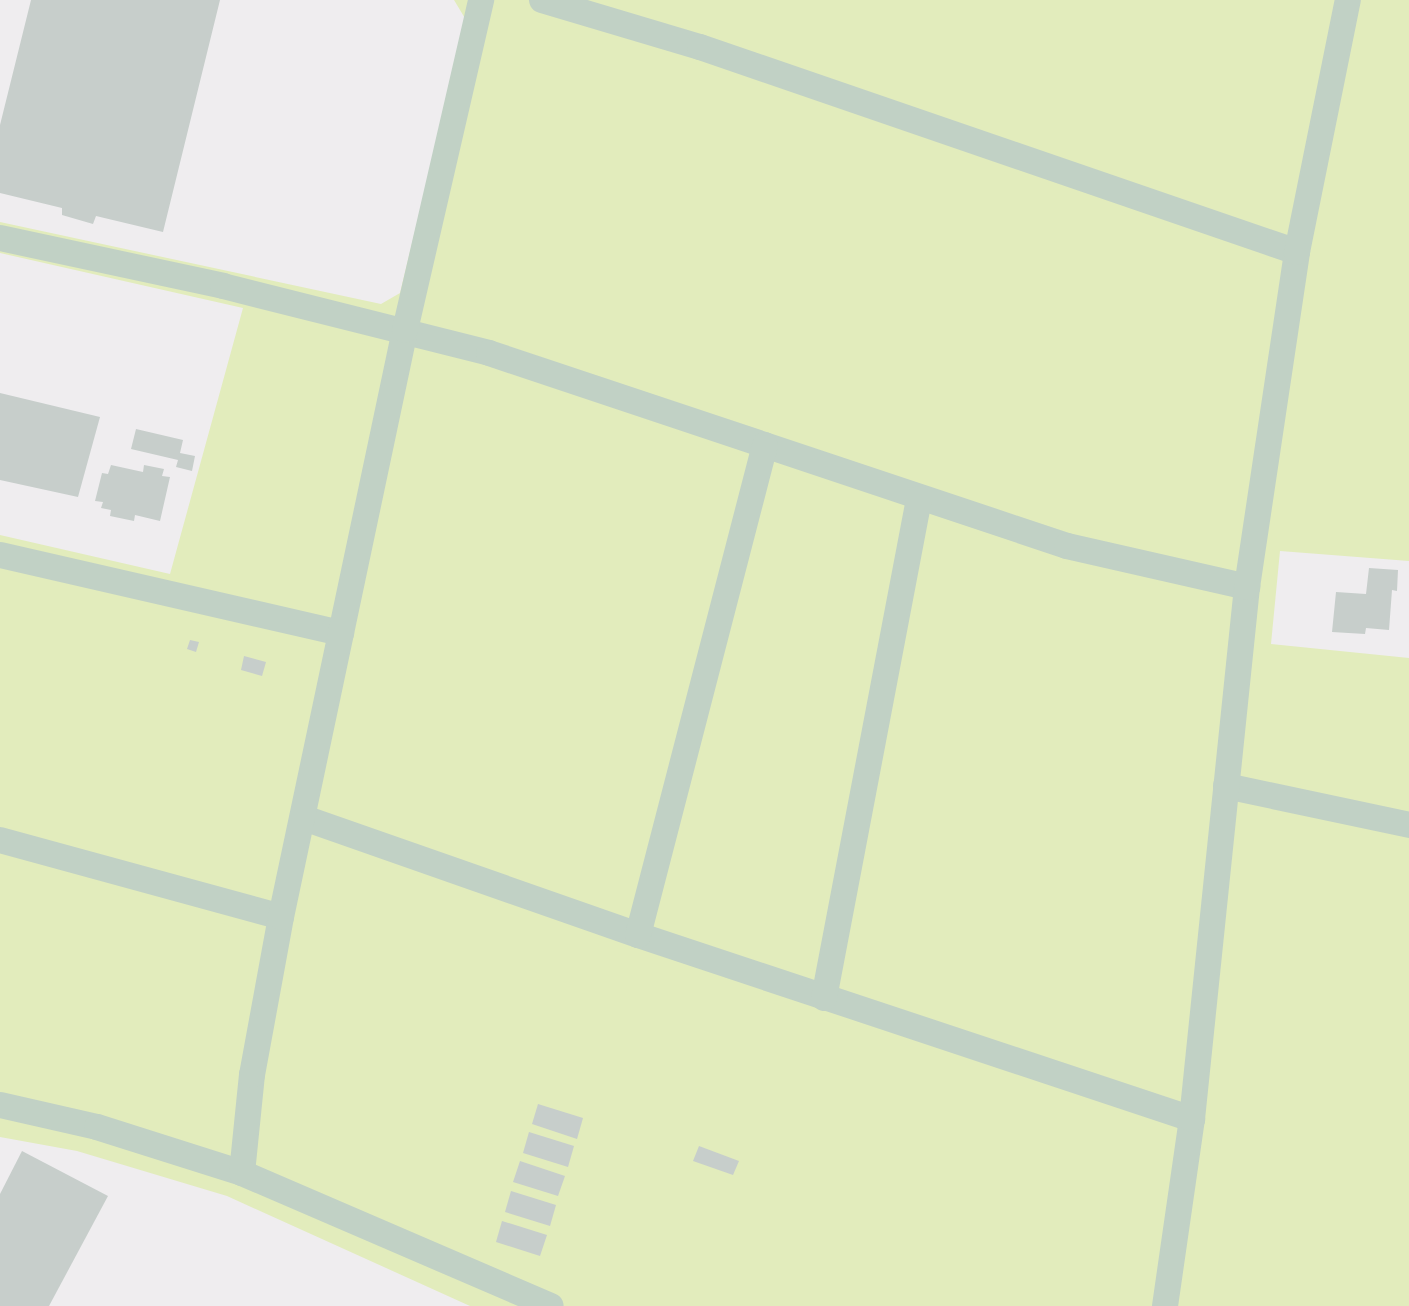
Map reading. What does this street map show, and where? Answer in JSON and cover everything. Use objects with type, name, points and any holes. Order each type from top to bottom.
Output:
[{"type":"street","points":[[242,1173],[252,1075],[281,917],[304,818],[405,330],[481,0]]},
{"type":"street","points":[[542,0],[700,47],[1297,252]]},
{"type":"street","points":[[1165,1306],[1192,1119],[1247,587],[1297,252],[1348,0]]},
{"type":"street","points":[[0,238],[405,330],[489,352],[919,499],[1067,546],[1247,587]]},
{"type":"street","points":[[638,936],[765,445]]},
{"type":"street","points":[[824,998],[919,499]]},
{"type":"street","points":[[0,555],[341,633]]},
{"type":"street","points":[[1226,786],[1409,825]]},
{"type":"street","points":[[304,818],[638,936],[1192,1119]]},
{"type":"street","points":[[0,840],[281,917]]},
{"type":"street","points":[[0,1105],[105,1130],[242,1173],[551,1306]]},
{"type":"green space","points":[[454,0],[1409,0],[1409,561],[1280,551],[1271,644],[1409,658],[1409,1306],[470,1306],[227,1196],[77,1151],[0,1137],[0,535],[170,574],[243,308],[0,253],[0,222],[381,304],[400,293],[466,20]]},
{"type":"building","points":[[31,0],[220,0],[163,232],[96,216],[93,224],[62,215],[62,208],[0,193],[0,125]]},
{"type":"building","points":[[0,393],[100,417],[78,497],[0,480]]},
{"type":"building","points":[[136,429],[183,440],[180,453],[195,456],[192,471],[176,467],[178,460],[131,449]]},
{"type":"building","points":[[111,465],[143,472],[144,465],[164,469],[162,476],[170,477],[160,521],[135,515],[134,521],[110,516],[111,510],[101,508],[103,502],[95,501],[102,473],[108,474]]},
{"type":"building","points":[[1369,568],[1398,570],[1397,591],[1392,590],[1389,630],[1366,628],[1365,634],[1332,632],[1336,592],[1366,594]]},
{"type":"building","points":[[190,640],[199,642],[196,652],[187,649]]},
{"type":"building","points":[[244,656],[266,662],[262,676],[241,670]]},
{"type":"building","points":[[538,1104],[583,1118],[577,1139],[532,1124]]},
{"type":"building","points":[[529,1132],[574,1146],[568,1167],[523,1153]]},
{"type":"building","points":[[699,1146],[739,1161],[733,1175],[693,1161]]},
{"type":"building","points":[[22,1151],[108,1196],[49,1306],[0,1306],[0,1194]]},
{"type":"building","points":[[520,1161],[565,1176],[558,1196],[513,1182]]},
{"type":"building","points":[[511,1191],[556,1205],[550,1226],[505,1212]]},
{"type":"building","points":[[502,1221],[547,1235],[540,1256],[496,1242]]}]
